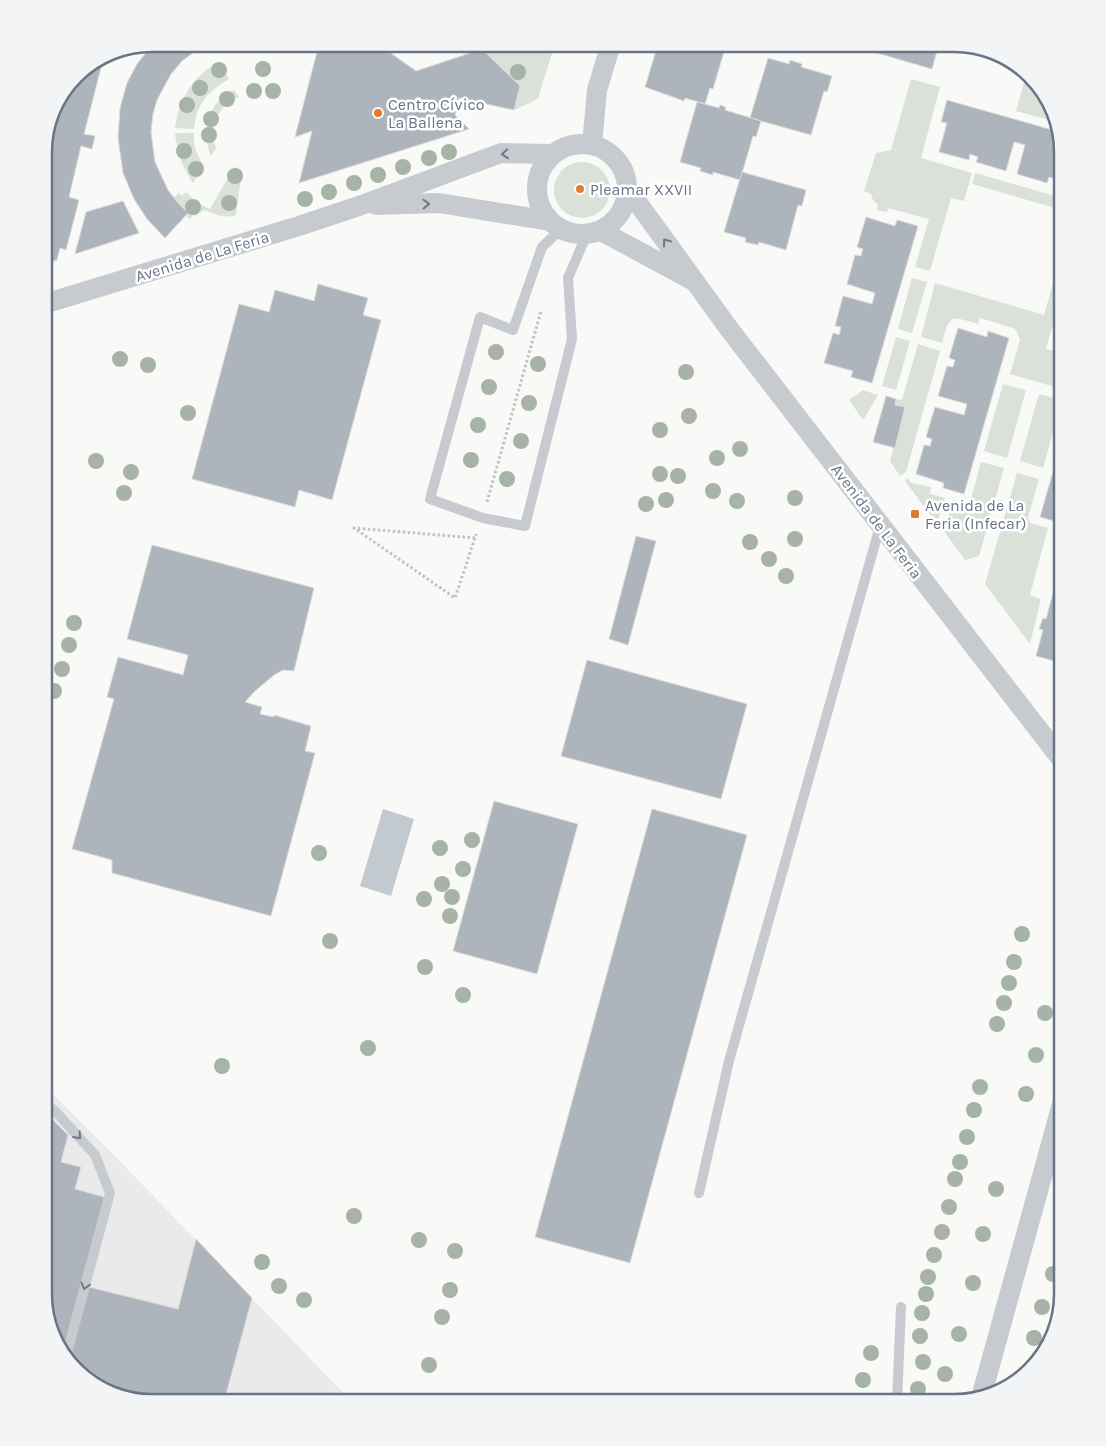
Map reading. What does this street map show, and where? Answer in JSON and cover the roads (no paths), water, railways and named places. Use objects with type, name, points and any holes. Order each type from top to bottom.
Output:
[{"type":"street","points":[[592,145],[597,90],[608,53]]},
{"type":"street","points":[[571,145],[592,145],[600,148],[616,160],[626,177],[626,201],[612,223],[594,232],[574,234],[555,225],[542,211],[537,196],[538,180],[543,166],[554,154],[571,145]]},
{"type":"street","name":"Avenida de La Feria","points":[[53,301],[359,206],[501,153],[554,154]]},
{"type":"street","name":"Avenida de La Feria","points":[[627,188],[694,281],[880,526],[1054,750]]},
{"type":"street","name":"Avenida de La Feria","points":[[359,206],[439,203],[555,225]]},
{"type":"street","name":"Avenida de La Feria","points":[[594,232],[694,281]]},
{"type":"street","points":[[983,1389],[1054,1133]]},
{"type":"lane","points":[[555,225],[542,247],[513,330],[480,317],[430,499],[482,518],[525,526],[572,340],[568,278],[594,232]]},
{"type":"lane","points":[[699,1193],[729,1060],[880,526]]},
{"type":"lane","points":[[53,1110],[95,1155],[110,1193],[68,1348]]},
{"type":"lane","points":[[896,1394],[901,1307]]},
{"type":"place","name":"Centro Cívico La Ballena","points":[[378,113]]},
{"type":"place","name":"Pleamar XXVII","points":[[580,189]]},
{"type":"place","name":"Avenida de La Feria (Infecar)","points":[[915,514]]}]
